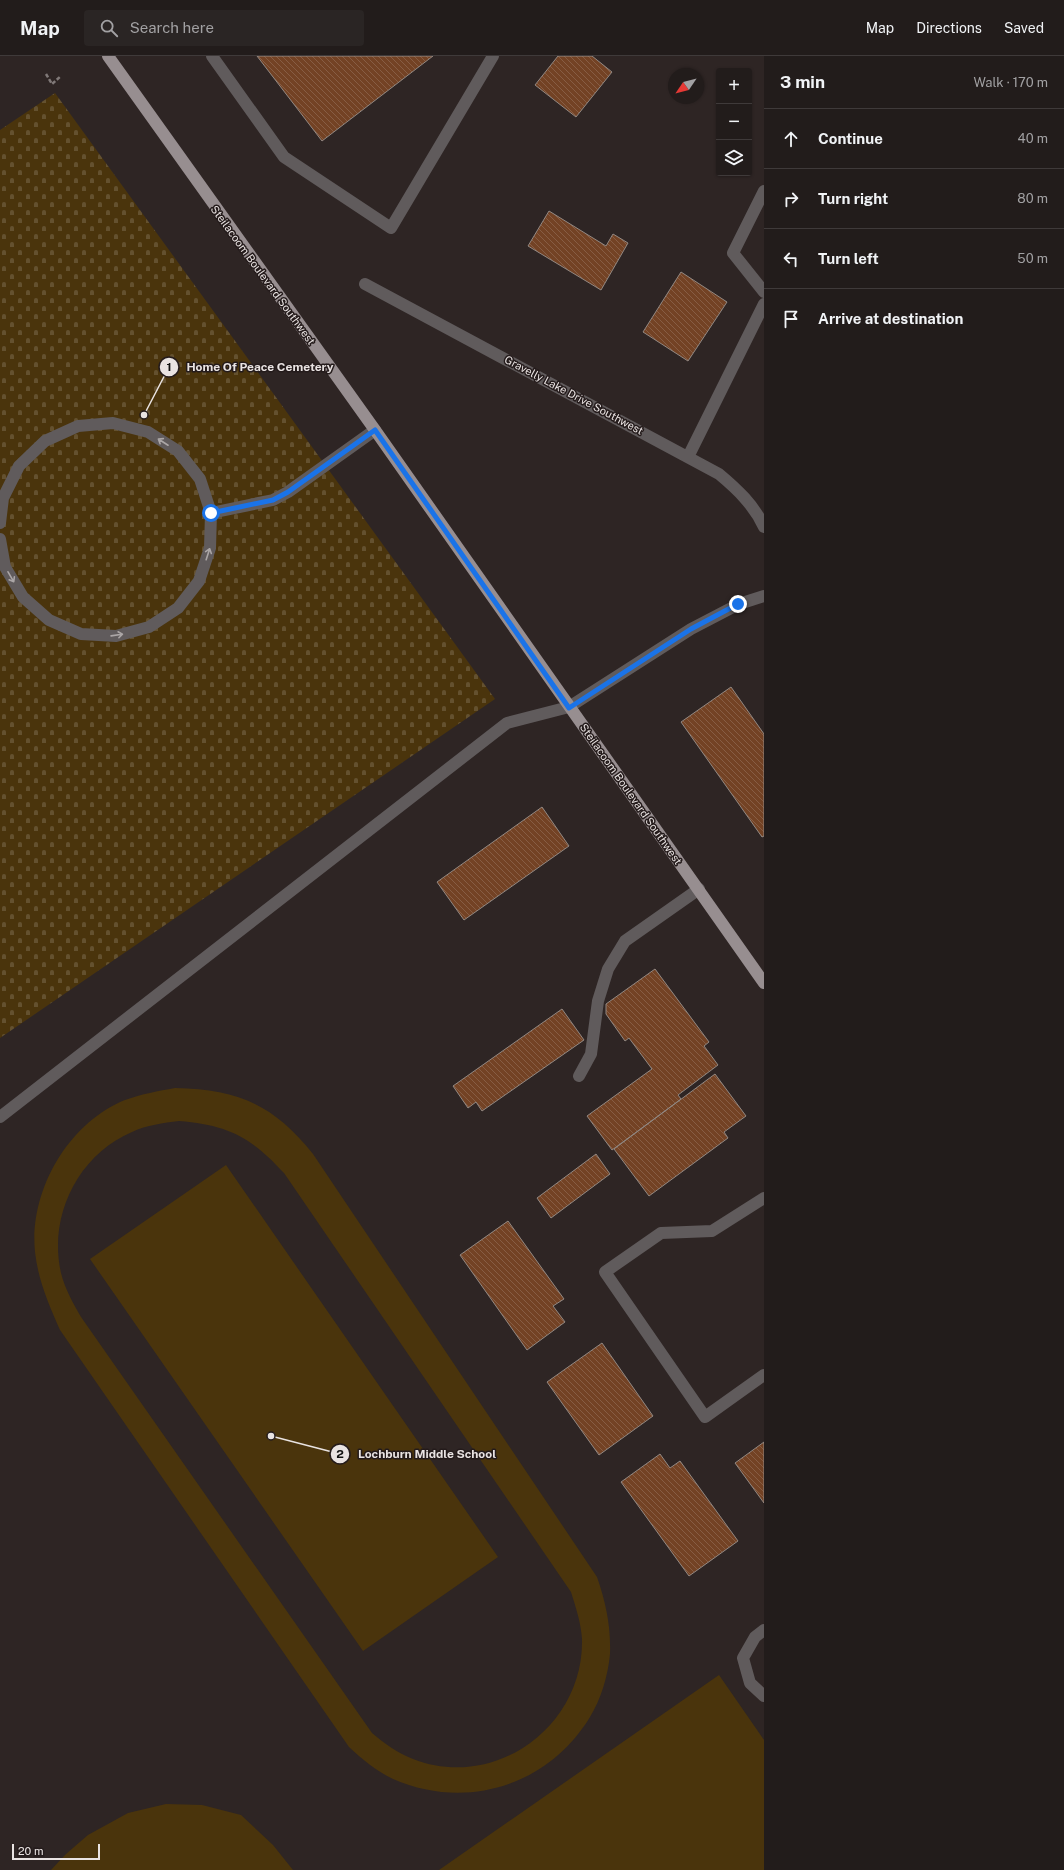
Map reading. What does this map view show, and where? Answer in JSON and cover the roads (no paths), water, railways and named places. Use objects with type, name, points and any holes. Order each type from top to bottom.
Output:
[{"type":"main road","name":"Steilacoom Boulevard Southwest","points":[[108,56],[375,430],[569,708],[764,983]]},
{"type":"street","points":[[212,56],[284,157],[391,228],[494,56]]},
{"type":"street","points":[[764,191],[733,253],[764,292]]},
{"type":"street","name":"Gravelly Lake Drive Southwest","points":[[366,284],[719,474],[737,489],[754,509],[764,527]]},
{"type":"street","points":[[688,456],[764,304]]},
{"type":"street","points":[[0,523],[3,498],[19,466],[45,441],[78,426],[113,423],[148,432],[178,451],[200,479],[211,513],[210,548],[199,581],[178,608],[149,627],[116,636],[81,634],[49,620],[23,597],[5,567],[0,540]]},
{"type":"street","points":[[211,513],[273,500],[288,492],[375,430]]},
{"type":"street","points":[[0,1117],[507,723],[569,708],[691,629],[738,604],[764,596]]},
{"type":"street","points":[[579,1076],[591,1054],[598,1001],[608,969],[625,941],[698,889]]},
{"type":"street","points":[[764,1198],[712,1230],[661,1233],[605,1272],[705,1417],[764,1374]]},
{"type":"street","points":[[764,1630],[755,1637],[743,1658],[750,1683],[764,1696]]},
{"type":"place","name":"Home Of Peace Cemetery","points":[[144,415]]},
{"type":"place","name":"Lochburn Middle School","points":[[271,1436]]}]
